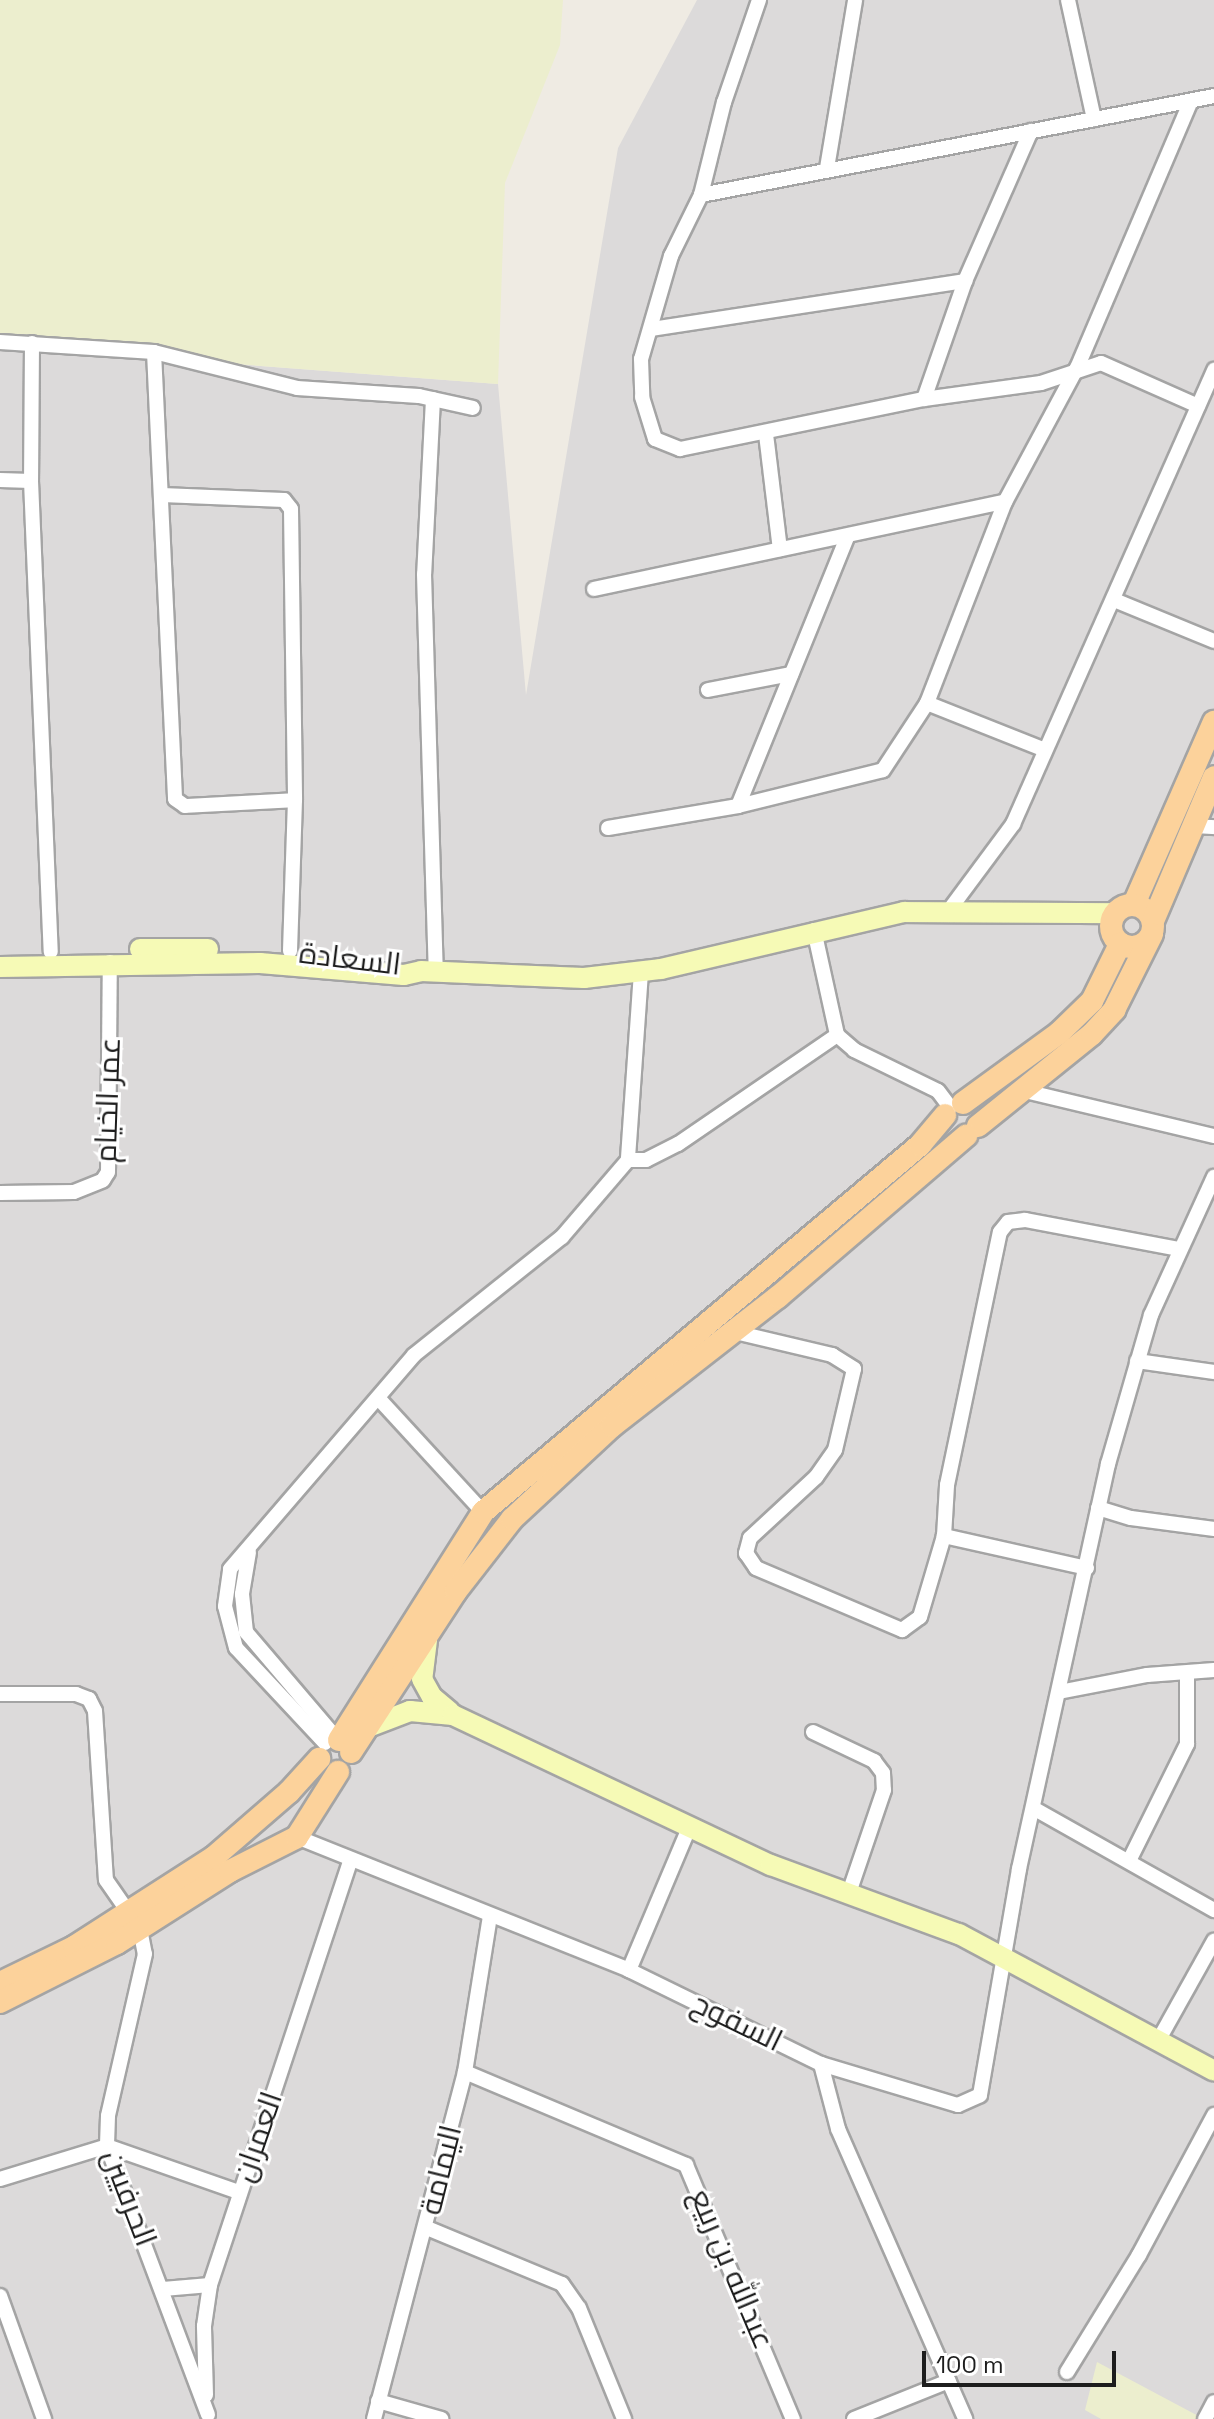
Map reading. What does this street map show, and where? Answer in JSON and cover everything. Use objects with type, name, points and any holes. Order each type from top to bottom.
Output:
[{"type":"main road","points":[[0,2002],[134,1922],[304,1829],[338,1772],[324,1768],[334,1747],[483,1512],[920,1145],[953,1108],[1059,1033],[1092,1001],[1115,964],[1120,922],[1214,722]]},
{"type":"main road","points":[[0,1983],[134,1922],[282,1798],[334,1747],[371,1726],[429,1634],[512,1519],[612,1426],[735,1332],[972,1131],[1025,1091],[1114,1010],[1204,827],[1214,777]]},
{"type":"main road","points":[[1120,922],[1146,909],[1153,928]]},
{"type":"main road","points":[[1120,922],[1142,945],[1153,928]]},
{"type":"main road","points":[[953,1108],[947,1130],[972,1131]]},
{"type":"main road","points":[[953,1108],[976,1111],[972,1131]]},
{"type":"main road","points":[[282,1798],[278,1826],[304,1829]]},
{"type":"main road","points":[[282,1798],[306,1806],[304,1829]]},
{"type":"street","points":[[759,0],[724,102],[701,195],[671,256],[641,359],[642,397],[655,439],[680,449],[766,434],[924,399],[1041,383],[1077,368],[1101,363],[1198,406]]},
{"type":"street","points":[[827,168],[855,0]]},
{"type":"street","points":[[1068,0],[1094,119]]},
{"type":"street","points":[[701,195],[827,168],[1214,96]]},
{"type":"street","points":[[608,828],[738,806],[883,770],[927,703],[1005,502],[1077,368],[1191,101]]},
{"type":"street","points":[[924,399],[965,281],[1031,131]]},
{"type":"street","points":[[651,329],[965,281]]},
{"type":"street","points":[[0,342],[154,352],[297,388],[433,399],[473,408]]},
{"type":"street","points":[[32,343],[31,481],[51,952]]},
{"type":"street","points":[[154,352],[177,805],[295,800]]},
{"type":"street","points":[[947,913],[1013,824],[1214,370]]},
{"type":"street","points":[[433,399],[424,574],[428,972],[552,978],[641,972],[814,930],[904,912],[1073,913],[1120,922]]},
{"type":"street","points":[[766,434],[780,549]]},
{"type":"street","points":[[0,480],[31,481]]},
{"type":"street","points":[[162,495],[288,502],[295,800],[290,951]]},
{"type":"street","points":[[594,589],[780,549],[847,538],[1005,502]]},
{"type":"street","points":[[738,806],[847,538]]},
{"type":"street","points":[[1114,600],[1214,641]]},
{"type":"street","points":[[708,690],[791,674]]},
{"type":"street","points":[[927,703],[1045,750]]},
{"type":"street","points":[[814,930],[837,1035],[854,1050],[938,1091],[953,1108]]},
{"type":"street","name":"السعادة","points":[[0,953],[290,951],[407,963],[428,972]]},
{"type":"street","name":"السعادة","points":[[0,967],[110,962],[291,964],[404,975],[428,972]]},
{"type":"street","name":"عمر الخيام","points":[[0,1193],[74,1192],[103,1180],[108,1172],[110,962]]},
{"type":"street","points":[[334,1747],[246,1632],[242,1594],[249,1552],[435,1335],[562,1237],[628,1160],[641,972]]},
{"type":"street","points":[[628,1160],[646,1160],[689,1138],[837,1035]]},
{"type":"street","points":[[1025,1091],[1214,1136]]},
{"type":"street","name":"السفوح","points":[[304,1829],[350,1861],[629,1970],[821,2064],[958,2105],[971,2102],[980,2095],[988,2070],[1002,1955],[1098,1508],[1137,1361],[1179,1249],[1214,1177]]},
{"type":"street","points":[[735,1332],[832,1355],[854,1369],[835,1450],[816,1477],[750,1538],[746,1553],[756,1568],[902,1630],[920,1617],[944,1536],[947,1485],[1000,1232],[1008,1222],[1025,1220],[1179,1249]]},
{"type":"street","points":[[1137,1361],[1214,1372]]},
{"type":"street","points":[[379,1399],[483,1512]]},
{"type":"street","points":[[1098,1508],[1131,1518],[1214,1529]]},
{"type":"street","points":[[944,1536],[1087,1568]]},
{"type":"street","points":[[429,1634],[422,1679],[432,1697],[453,1715],[689,1828],[849,1893],[918,1917],[1002,1955],[1214,2071]]},
{"type":"street","points":[[1059,1692],[1214,1670]]},
{"type":"street","points":[[1129,1861],[1187,1744],[1187,1673]]},
{"type":"street","points":[[0,1694],[76,1694],[89,1699],[95,1711],[106,1880],[134,1922]]},
{"type":"street","points":[[371,1726],[410,1711],[453,1715]]},
{"type":"street","points":[[813,1732],[874,1761],[883,1773],[884,1790],[849,1893]]},
{"type":"street","points":[[1033,1808],[1214,1910]]},
{"type":"street","points":[[629,1970],[689,1828]]},
{"type":"street","name":"العمران","points":[[208,2417],[204,2326],[210,2285],[238,2192],[350,1861]]},
{"type":"street","name":"اليمامة","points":[[374,2419],[427,2228],[465,2072],[490,1916]]},
{"type":"street","name":"الحرفيين","points":[[134,1922],[145,1965],[108,2116],[107,2146],[163,2289],[208,2417]]},
{"type":"street","points":[[1158,2041],[1214,1941]]},
{"type":"street","points":[[821,2064],[838,2129],[965,2419]]},
{"type":"street","name":"عبدالله بن ربيع","points":[[465,2072],[686,2165],[793,2419]]},
{"type":"street","points":[[1067,2372],[1139,2255],[1214,2115]]},
{"type":"street","points":[[0,2179],[107,2146],[238,2192]]},
{"type":"street","points":[[427,2228],[562,2284],[579,2308],[624,2419]]},
{"type":"street","points":[[163,2289],[210,2285]]},
{"type":"street","points":[[0,2296],[44,2419]]},
{"type":"street","points":[[854,2419],[949,2381]]},
{"type":"street","points":[[378,2401],[441,2419]]},
{"type":"street","points":[[1205,2419],[1214,2402]]},
{"type":"shaded area","points":[[697,0],[1214,0],[1214,2419],[0,2419],[0,346],[498,384],[526,695],[618,148]]},
{"type":"green space","points":[[0,0],[563,0],[560,45],[505,183],[498,384],[0,346]]},
{"type":"green space","points":[[1097,2362],[1204,2419],[1101,2419],[1085,2410]]}]
